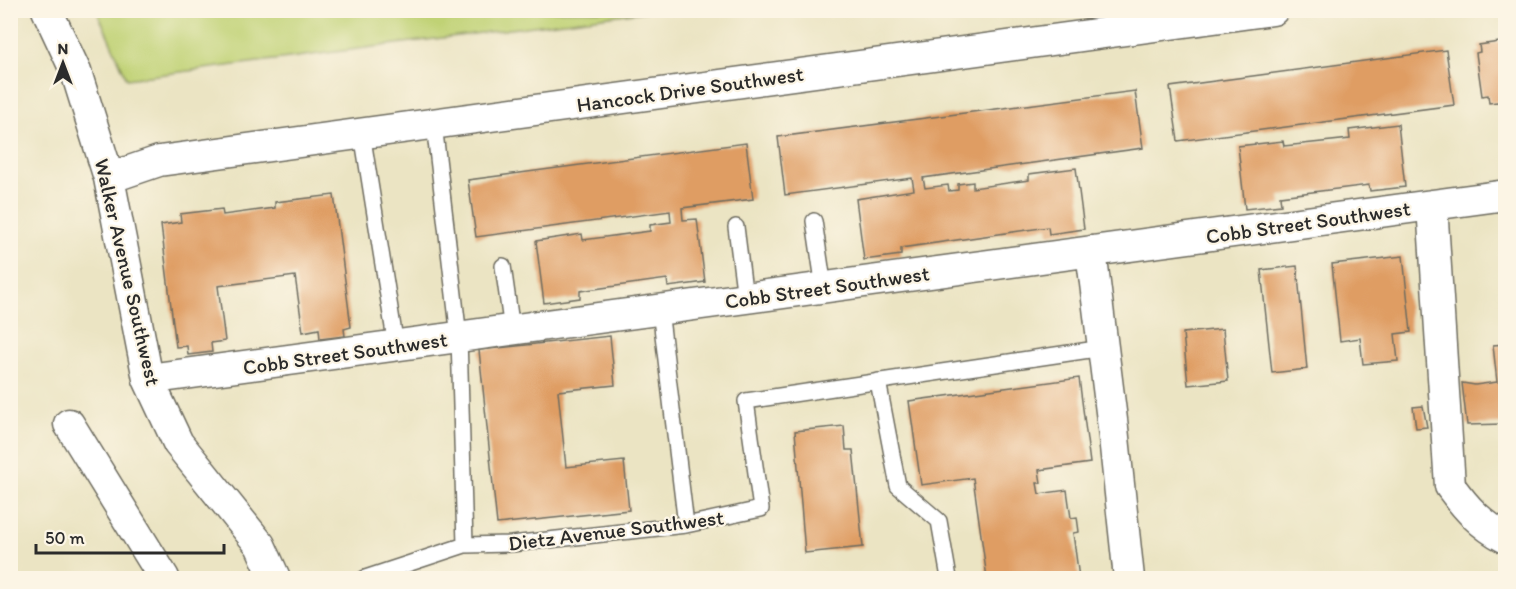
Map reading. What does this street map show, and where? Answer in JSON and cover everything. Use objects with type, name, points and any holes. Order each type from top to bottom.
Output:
[{"type":"street","name":"Walker Avenue Southwest","points":[[47,10],[76,72],[109,178],[148,379],[178,442],[260,545],[275,579]]},
{"type":"street","name":"Hancock Drive Southwest","points":[[109,178],[159,160],[1273,10]]},
{"type":"street","name":"Cobb Street Southwest","points":[[148,379],[1506,195]]},
{"type":"street","points":[[1432,205],[1450,486],[1467,510],[1488,528],[1506,538]]},
{"type":"street","points":[[1091,252],[1129,579]]},
{"type":"street","points":[[69,424],[164,579]]},
{"type":"lane","points":[[434,124],[459,337],[465,545]]},
{"type":"lane","points":[[362,133],[396,346]]},
{"type":"lane","points":[[814,221],[824,288]]},
{"type":"lane","points":[[736,227],[745,298]]},
{"type":"lane","points":[[503,266],[512,330]]},
{"type":"lane","points":[[660,310],[686,525]]},
{"type":"lane","name":"Dietz Avenue Southwest","points":[[364,579],[465,545],[511,544],[686,525],[761,509],[746,401],[1103,348]]},
{"type":"lane","points":[[878,381],[898,486],[939,521],[949,579]]},
{"type":"green space","points":[[97,11],[649,11],[127,79]]},
{"type":"building","points":[[1506,41],[1506,101],[1489,103],[1488,95],[1482,96],[1476,53],[1480,52],[1479,45]]},
{"type":"building","points":[[1446,50],[1454,105],[1178,141],[1170,87]]},
{"type":"building","points":[[1135,91],[1143,148],[923,178],[925,188],[948,185],[949,191],[958,190],[958,184],[973,182],[973,188],[1029,180],[1029,174],[1076,168],[1084,229],[1049,234],[1048,227],[901,248],[901,255],[864,260],[856,199],[914,190],[912,178],[785,195],[778,137]]},
{"type":"building","points":[[1398,124],[1405,187],[1370,191],[1369,185],[1280,196],[1281,205],[1245,209],[1238,146],[1283,141],[1284,146],[1350,139],[1349,130]]},
{"type":"building","points":[[746,143],[753,199],[682,208],[683,220],[697,219],[705,282],[668,287],[667,279],[580,291],[580,298],[544,303],[536,241],[582,234],[583,240],[650,231],[650,225],[671,222],[670,211],[476,237],[468,180]]},
{"type":"building","points":[[334,195],[351,327],[344,329],[345,336],[320,339],[319,329],[303,332],[295,276],[218,286],[225,341],[211,343],[212,352],[188,355],[187,346],[176,347],[161,225],[181,222],[180,214],[222,209],[223,215],[275,208],[275,202]]},
{"type":"building","points":[[1403,256],[1411,332],[1395,334],[1398,361],[1363,364],[1360,338],[1340,341],[1332,264]]},
{"type":"building","points":[[1297,266],[1307,369],[1272,373],[1261,270]]},
{"type":"building","points":[[1223,329],[1228,381],[1188,385],[1183,333]]},
{"type":"building","points":[[610,336],[615,385],[558,391],[566,467],[624,461],[629,510],[497,524],[479,350]]},
{"type":"building","points":[[1506,344],[1506,430],[1503,424],[1467,425],[1462,383],[1475,385],[1497,382],[1493,345]]},
{"type":"building","points":[[1079,378],[1090,463],[1039,470],[1041,483],[1037,483],[1039,494],[1067,490],[1071,518],[1077,517],[1079,532],[1073,533],[1079,578],[987,578],[973,478],[921,485],[909,401]]},
{"type":"building","points":[[1423,406],[1427,427],[1416,428],[1413,407]]},
{"type":"building","points":[[844,426],[846,450],[853,450],[863,547],[805,553],[795,431]]},
{"type":"building","points":[[1471,575],[1472,578],[1453,578],[1453,577]]}]
